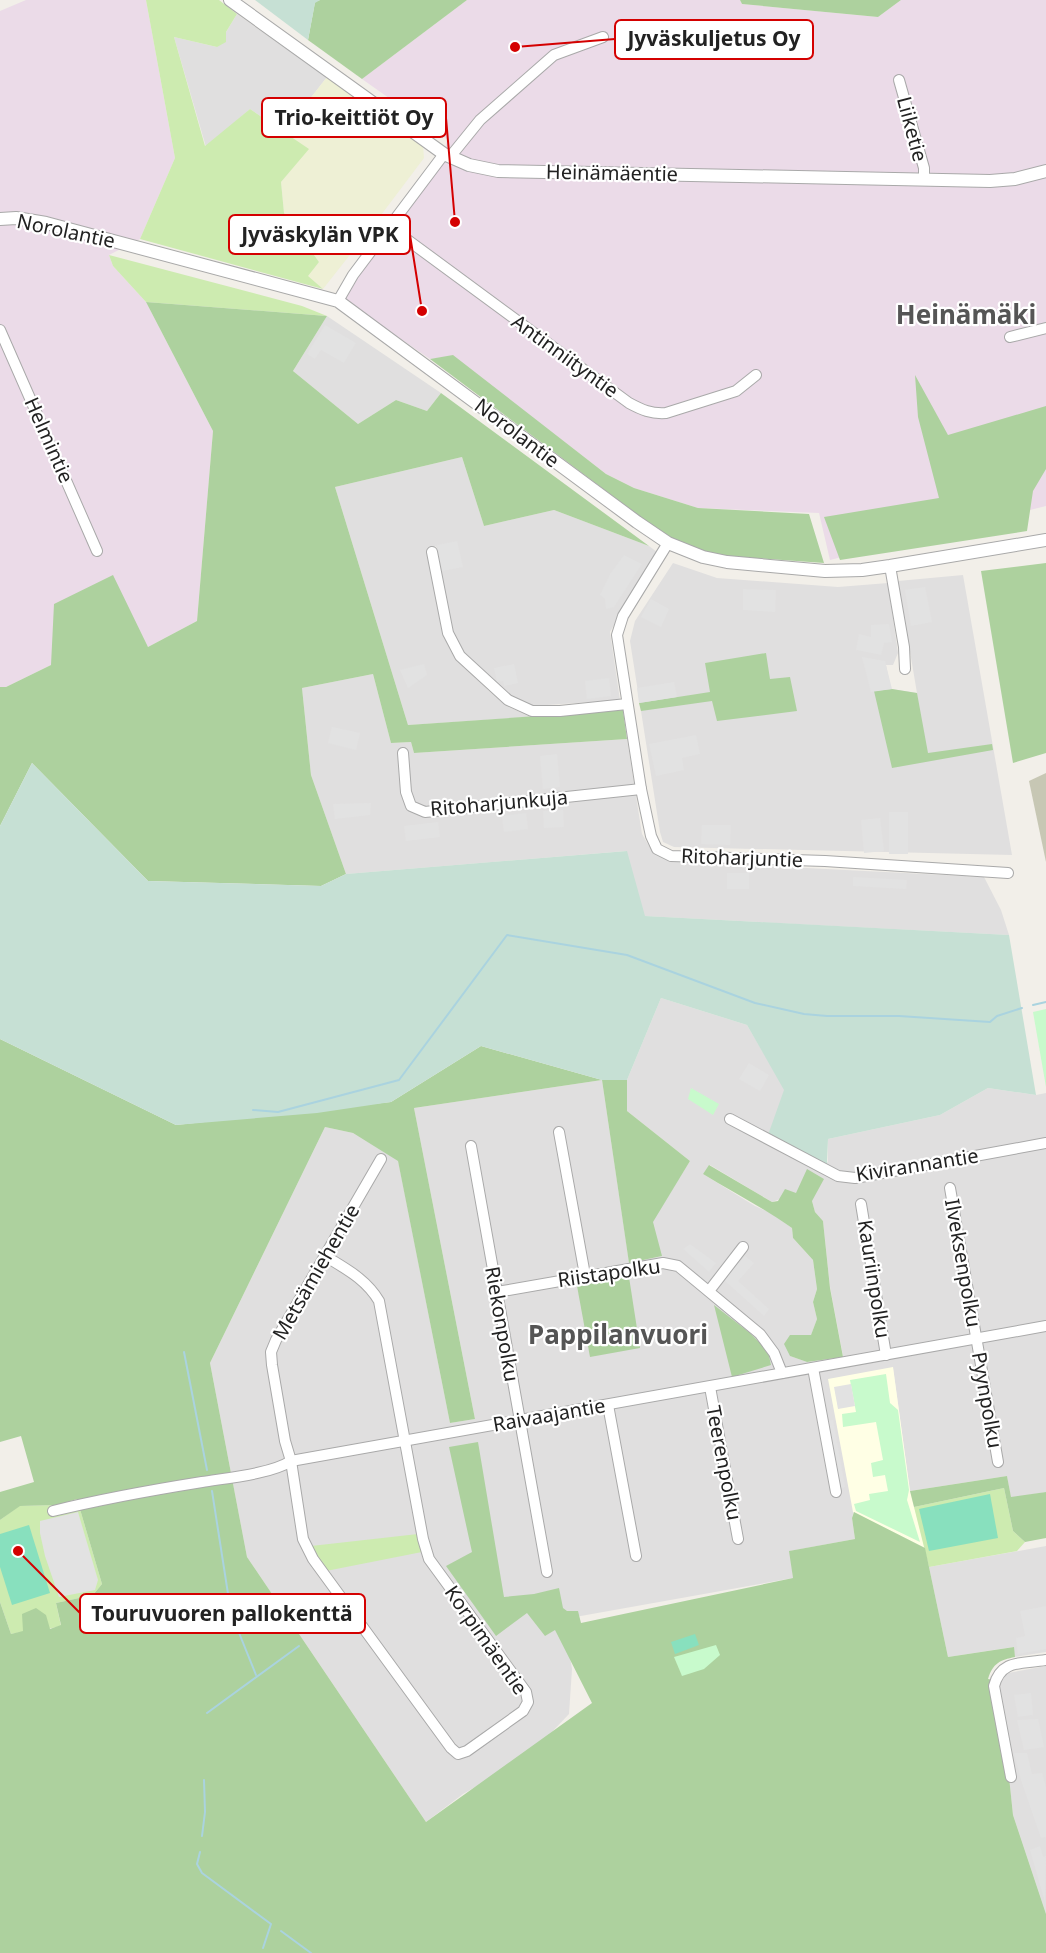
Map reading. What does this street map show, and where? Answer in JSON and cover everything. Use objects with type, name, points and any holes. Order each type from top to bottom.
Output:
[{"type":"street","name":"Heinämäentie","points":[[230,0],[447,156],[469,165],[498,171],[998,180],[1015,179],[1046,171]]},
{"type":"street","points":[[338,301],[353,275],[390,227],[447,156],[480,120],[554,55],[603,37]]},
{"type":"street","name":"Liiketie","points":[[899,80],[924,168],[924,179]]},
{"type":"street","name":"Norolantie","points":[[0,219],[15,218],[46,223],[338,301],[668,543],[703,557],[727,562],[825,571],[862,570],[1046,540]]},
{"type":"street","name":"Antinniityntie","points":[[390,227],[641,410],[654,414],[666,413],[736,391],[756,375]]},
{"type":"street","points":[[1010,337],[1046,328]]},
{"type":"street","name":"Helmintie","points":[[0,330],[97,551]]},
{"type":"street","name":"Ritoharjuntie","points":[[668,543],[623,616],[618,629],[617,642],[641,789],[652,839],[657,849],[670,856],[825,861],[1008,873]]},
{"type":"street","points":[[432,552],[448,633],[460,656],[507,700],[532,711],[560,711],[627,704]]},
{"type":"street","points":[[890,567],[904,647],[905,669]]},
{"type":"street","name":"Ritoharjunkuja","points":[[403,753],[406,792],[411,806],[425,812],[641,789]]},
{"type":"street","name":"Kivirannantie","points":[[730,1119],[838,1176],[855,1178],[1046,1143]]},
{"type":"street","points":[[559,1132],[585,1275]]},
{"type":"street","name":"Riekonpolku","points":[[471,1146],[547,1572]]},
{"type":"street","name":"Metsämiehentie","points":[[291,1461],[285,1441],[271,1352],[381,1159]]},
{"type":"street","name":"Ilveksenpolku","points":[[950,1188],[976,1339]]},
{"type":"street","name":"Kauriinpolku","points":[[861,1204],[886,1355]]},
{"type":"street","points":[[710,1291],[743,1247]]},
{"type":"street","points":[[325,1256],[360,1278],[371,1288],[379,1301],[404,1441]]},
{"type":"street","name":"Riistapolku","points":[[497,1292],[663,1263],[678,1266],[760,1334],[774,1353],[783,1373]]},
{"type":"street","name":"Raivaajantie","points":[[53,1511],[103,1499],[284,1466],[291,1461],[1046,1326]]},
{"type":"street","name":"Pyynpolku","points":[[976,1339],[998,1462]]},
{"type":"street","points":[[813,1368],[836,1492]]},
{"type":"street","name":"Teerenpolku","points":[[710,1387],[738,1539]]},
{"type":"street","points":[[608,1405],[636,1556]]},
{"type":"street","name":"Korpimäentie","points":[[291,1461],[303,1539],[313,1559],[451,1748],[458,1754],[467,1751],[523,1711],[528,1702],[526,1692],[429,1559],[404,1441]]},
{"type":"street","points":[[1011,1777],[994,1686],[997,1674],[1007,1665],[1046,1660]]},
{"type":"shaded area","points":[[26,0],[146,0],[175,158],[140,239],[109,255],[113,266],[146,302],[213,431],[197,621],[148,647],[112,576],[51,665],[6,687],[0,687],[0,11]]},
{"type":"shaded area","points":[[255,0],[320,0],[315,3],[308,40]]},
{"type":"shaded area","points":[[467,0],[740,0],[742,4],[878,17],[901,0],[1046,0],[1046,506],[830,560],[819,513],[698,508],[634,488],[606,474],[453,356],[430,359],[344,300],[347,292],[444,158],[447,139],[362,79]]},
{"type":"shaded area","points":[[237,14],[327,77],[284,132],[250,109],[206,147],[174,37],[217,47]]},
{"type":"shaded area","points":[[327,77],[423,145],[424,158],[323,289],[307,276],[319,262],[284,213],[281,182],[308,149],[284,132]]},
{"type":"shaded area","points":[[327,316],[441,393],[427,411],[396,400],[358,424],[293,371]]},
{"type":"shaded area","points":[[325,325],[356,343],[344,363],[321,350],[315,359],[307,354]]},
{"type":"shaded area","points":[[462,457],[484,526],[554,510],[649,546],[657,552],[610,632],[620,700],[533,706],[510,696],[464,653],[452,632],[436,546],[428,554],[444,636],[458,661],[489,691],[505,705],[530,717],[408,725],[335,487]]},
{"type":"shaded area","points":[[457,541],[463,567],[442,571],[437,545]]},
{"type":"shaded area","points":[[624,555],[642,564],[614,607],[606,609],[605,599],[600,595],[610,574]]},
{"type":"shaded area","points":[[673,563],[717,578],[838,587],[888,583],[898,653],[893,665],[886,665],[891,689],[917,693],[898,581],[963,575],[1012,855],[674,847],[663,842],[630,641],[635,621]]},
{"type":"shaded area","points":[[925,587],[932,622],[911,626],[905,590]]},
{"type":"shaded area","points":[[743,589],[776,590],[775,612],[743,610]]},
{"type":"shaded area","points":[[651,599],[669,609],[661,627],[641,617]]},
{"type":"shaded area","points":[[889,624],[892,642],[884,643],[881,655],[856,650],[859,634],[871,637],[871,625]]},
{"type":"shaded area","points":[[862,657],[885,661],[892,689],[871,692]]},
{"type":"shaded area","points":[[424,664],[427,675],[408,688],[400,670]]},
{"type":"shaded area","points":[[514,664],[518,683],[504,686],[503,681],[497,682],[494,668]]},
{"type":"shaded area","points":[[373,674],[391,743],[411,742],[414,753],[627,739],[642,834],[653,853],[669,861],[984,877],[1001,910],[1009,935],[644,916],[626,851],[346,874],[311,775],[302,688]]},
{"type":"shaded area","points":[[609,678],[611,696],[587,699],[585,681]]},
{"type":"shaded area","points":[[674,682],[677,697],[639,703],[637,688]]},
{"type":"shaded area","points":[[332,727],[360,733],[356,750],[328,743]]},
{"type":"shaded area","points":[[696,735],[700,754],[682,758],[684,770],[656,776],[649,744]]},
{"type":"shaded area","points":[[557,754],[560,787],[543,789],[540,756]]},
{"type":"shaded area","points":[[32,763],[148,881],[321,886],[346,874],[627,851],[645,916],[1009,935],[1036,1095],[988,1088],[940,1115],[828,1139],[827,1164],[768,1135],[784,1090],[747,1025],[661,998],[627,1080],[602,1080],[481,1046],[391,1102],[317,1113],[176,1125],[0,1039],[0,826]]},
{"type":"shaded area","points":[[1046,773],[1046,862],[1029,781]]},
{"type":"shaded area","points":[[371,803],[370,815],[335,819],[333,804]]},
{"type":"shaded area","points":[[563,810],[564,827],[544,828],[543,811]]},
{"type":"shaded area","points":[[889,812],[908,812],[908,854],[889,854]]},
{"type":"shaded area","points":[[526,813],[528,829],[504,832],[502,816]]},
{"type":"shaded area","points":[[880,818],[884,851],[864,853],[861,820]]},
{"type":"shaded area","points":[[438,822],[440,837],[406,841],[404,826]]},
{"type":"shaded area","points":[[702,825],[731,825],[730,845],[701,844]]},
{"type":"shaded area","points":[[727,873],[749,873],[749,889],[727,889]]},
{"type":"shaded area","points":[[853,877],[907,880],[906,889],[853,886]]},
{"type":"shaded area","points":[[661,998],[747,1025],[828,1163],[828,1139],[940,1115],[988,1088],[1036,1095],[1046,1093],[1046,1492],[1011,1498],[1007,1476],[910,1491],[893,1368],[852,1518],[855,1539],[790,1551],[793,1578],[564,1619],[572,1669],[569,1714],[529,1756],[463,1794],[426,1822],[247,1557],[210,1363],[325,1127],[353,1133],[398,1160],[450,1423],[475,1419],[414,1108],[602,1080],[629,1262],[661,1256],[652,1222],[690,1161],[627,1111],[627,1080]],"holes":[[[710,1165],[772,1202],[796,1193],[812,1201],[815,1212],[823,1221],[830,1287],[843,1356],[807,1362],[790,1356],[811,1335],[817,1319],[813,1302],[817,1289],[813,1260],[793,1238],[792,1228],[771,1213],[755,1206],[703,1174]]]},
{"type":"shaded area","points":[[749,1063],[769,1075],[760,1091],[739,1079]]},
{"type":"shaded area","points":[[690,1244],[716,1263],[709,1272],[683,1249]]},
{"type":"shaded area","points":[[745,1256],[754,1263],[738,1281],[769,1309],[764,1316],[724,1280]]},
{"type":"shaded area","points":[[893,1367],[910,1491],[925,1548],[853,1512],[828,1379]]},
{"type":"shaded area","points":[[851,1384],[855,1406],[838,1409],[834,1387]]},
{"type":"shaded area","points":[[833,1420],[845,1487],[838,1489],[826,1421]]},
{"type":"shaded area","points":[[78,1512],[98,1580],[95,1590],[59,1597],[45,1556],[40,1521]]},
{"type":"shaded area","points":[[1046,1546],[1046,1652],[1015,1657],[1013,1647],[948,1657],[929,1567]]},
{"type":"shaded area","points":[[1046,1606],[1046,1649],[1018,1654],[1016,1638],[1025,1636],[1020,1611]]},
{"type":"shaded area","points":[[1046,1666],[1046,1914],[1013,1815],[999,1681],[1008,1673]]},
{"type":"shaded area","points":[[1031,1693],[1033,1715],[1018,1717],[1014,1695]]},
{"type":"shaded area","points":[[1038,1719],[1044,1747],[1024,1750],[1017,1720]]},
{"type":"shaded area","points":[[1014,1753],[1027,1753],[1032,1774],[1042,1773],[1046,1788],[1046,1837],[1041,1838]]},
{"type":"shaded area","points":[[1040,1846],[1043,1857],[1046,1856],[1045,1902],[1030,1850]]},
{"type":"green space","points":[[146,0],[219,0],[237,14],[226,32],[226,42],[217,47],[174,37],[205,146],[250,109],[309,149],[281,182],[284,213],[319,262],[308,276],[323,289],[140,239],[175,158]]},
{"type":"green space","points":[[320,0],[467,0],[362,79],[308,40],[315,2]]},
{"type":"green space","points":[[740,0],[901,0],[878,17],[742,4]]},
{"type":"green space","points":[[109,255],[302,306],[327,316],[146,302],[113,266]]},
{"type":"green space","points":[[146,302],[327,316],[293,371],[358,424],[396,400],[427,411],[441,393],[649,546],[554,510],[484,526],[462,457],[335,487],[408,725],[623,710],[627,739],[414,753],[411,742],[391,743],[373,674],[302,688],[311,775],[346,874],[321,886],[148,881],[32,763],[0,826],[0,687],[6,687],[51,665],[54,604],[113,575],[148,647],[197,621],[213,431]]},
{"type":"green space","points":[[453,355],[606,474],[634,488],[698,508],[809,514],[824,563],[726,556],[703,552],[670,539],[430,359]]},
{"type":"green space","points":[[915,375],[948,435],[1046,406],[1046,469],[1033,491],[1027,531],[840,560],[824,517],[939,498],[918,417]]},
{"type":"green space","points":[[1046,563],[1046,753],[1013,763],[981,571]]},
{"type":"green space","points":[[766,653],[770,679],[790,677],[797,711],[717,721],[712,701],[641,711],[639,703],[710,692],[705,663]]},
{"type":"green space","points":[[892,689],[917,693],[928,753],[992,744],[993,750],[892,768],[874,691]]},
{"type":"green space","points":[[1046,1009],[1046,1087],[1033,1012]]},
{"type":"green space","points":[[0,1039],[176,1125],[391,1102],[481,1046],[602,1080],[414,1108],[475,1419],[450,1423],[398,1161],[353,1133],[325,1127],[210,1363],[247,1557],[426,1822],[592,1703],[555,1630],[545,1636],[527,1613],[496,1636],[446,1566],[472,1552],[449,1447],[478,1442],[504,1597],[534,1594],[559,1588],[563,1608],[567,1611],[578,1611],[581,1623],[793,1578],[789,1551],[855,1539],[852,1518],[854,1512],[925,1548],[948,1657],[1014,1647],[1015,1657],[998,1663],[992,1669],[988,1679],[999,1681],[1013,1815],[1046,1914],[1046,1953],[0,1953],[0,1602],[11,1634],[23,1631],[22,1614],[36,1608],[46,1615],[50,1629],[61,1625],[56,1603],[93,1595],[102,1584],[77,1499],[57,1505],[20,1506],[0,1520],[0,1492],[34,1482],[21,1436],[0,1442]]},
{"type":"green space","points":[[602,1080],[627,1080],[627,1111],[690,1161],[653,1222],[662,1256],[629,1263]]},
{"type":"green space","points":[[691,1088],[719,1104],[713,1115],[688,1099]]},
{"type":"green space","points":[[709,1165],[772,1202],[778,1201],[785,1189],[796,1193],[807,1169],[824,1179],[812,1201],[815,1212],[823,1221],[830,1288],[843,1357],[807,1362],[790,1356],[784,1344],[790,1335],[811,1335],[817,1319],[813,1302],[817,1289],[813,1260],[793,1238],[792,1228],[703,1174]]},
{"type":"green space","points":[[629,1277],[640,1348],[590,1357],[577,1286]]},
{"type":"green space","points":[[714,1305],[750,1333],[768,1351],[771,1365],[732,1377]]},
{"type":"green space","points":[[886,1374],[890,1403],[898,1410],[909,1490],[907,1500],[920,1542],[856,1511],[854,1504],[870,1500],[869,1494],[888,1491],[885,1475],[873,1477],[871,1463],[883,1460],[876,1422],[843,1427],[842,1414],[856,1412],[850,1380]]},
{"type":"green space","points":[[1007,1476],[1011,1497],[1046,1492],[1046,1538],[1025,1542],[1013,1531],[1004,1488],[914,1507],[910,1491]]},
{"type":"green space","points":[[1004,1488],[1013,1531],[1025,1542],[1017,1551],[929,1567],[914,1507]]},
{"type":"green space","points":[[990,1494],[998,1538],[929,1551],[919,1509]]},
{"type":"green space","points":[[77,1499],[102,1584],[93,1595],[56,1603],[61,1626],[11,1634],[0,1602],[0,1520],[19,1506],[57,1505]]},
{"type":"green space","points":[[29,1525],[50,1593],[12,1605],[0,1567],[0,1534]]},
{"type":"green space","points":[[418,1534],[422,1552],[326,1571],[311,1546]]},
{"type":"green space","points":[[695,1634],[699,1645],[675,1654],[671,1642]]},
{"type":"green space","points":[[716,1645],[720,1655],[704,1669],[682,1676],[674,1657]]},
{"type":"waterway","points":[[253,1110],[278,1112],[399,1080],[507,935],[627,955],[755,1003],[804,1014],[899,1016],[990,1022],[997,1016],[1022,1008]]},
{"type":"waterway","points":[[1033,1005],[1046,1002]]},
{"type":"waterway","points":[[184,1352],[207,1470]]},
{"type":"waterway","points":[[212,1491],[231,1613],[256,1675]]},
{"type":"waterway","points":[[207,1713],[299,1646]]},
{"type":"waterway","points":[[202,1836],[205,1812],[204,1780]]},
{"type":"waterway","points":[[200,1852],[197,1864],[202,1873],[271,1924],[263,1948]]},
{"type":"waterway","points":[[281,1931],[311,1953]]},
{"type":"place","name":"Jyväskuljetus Oy","points":[[515,47]]},
{"type":"place","name":"Trio-keittiöt Oy","points":[[455,222]]},
{"type":"place","name":"Jyväskylän VPK","points":[[422,311]]},
{"type":"place","name":"Touruvuoren pallokenttä","points":[[18,1551]]},
{"type":"district","name":"Heinämäki","points":[[966,315]]},
{"type":"district","name":"Pappilanvuori","points":[[618,1335]]}]
